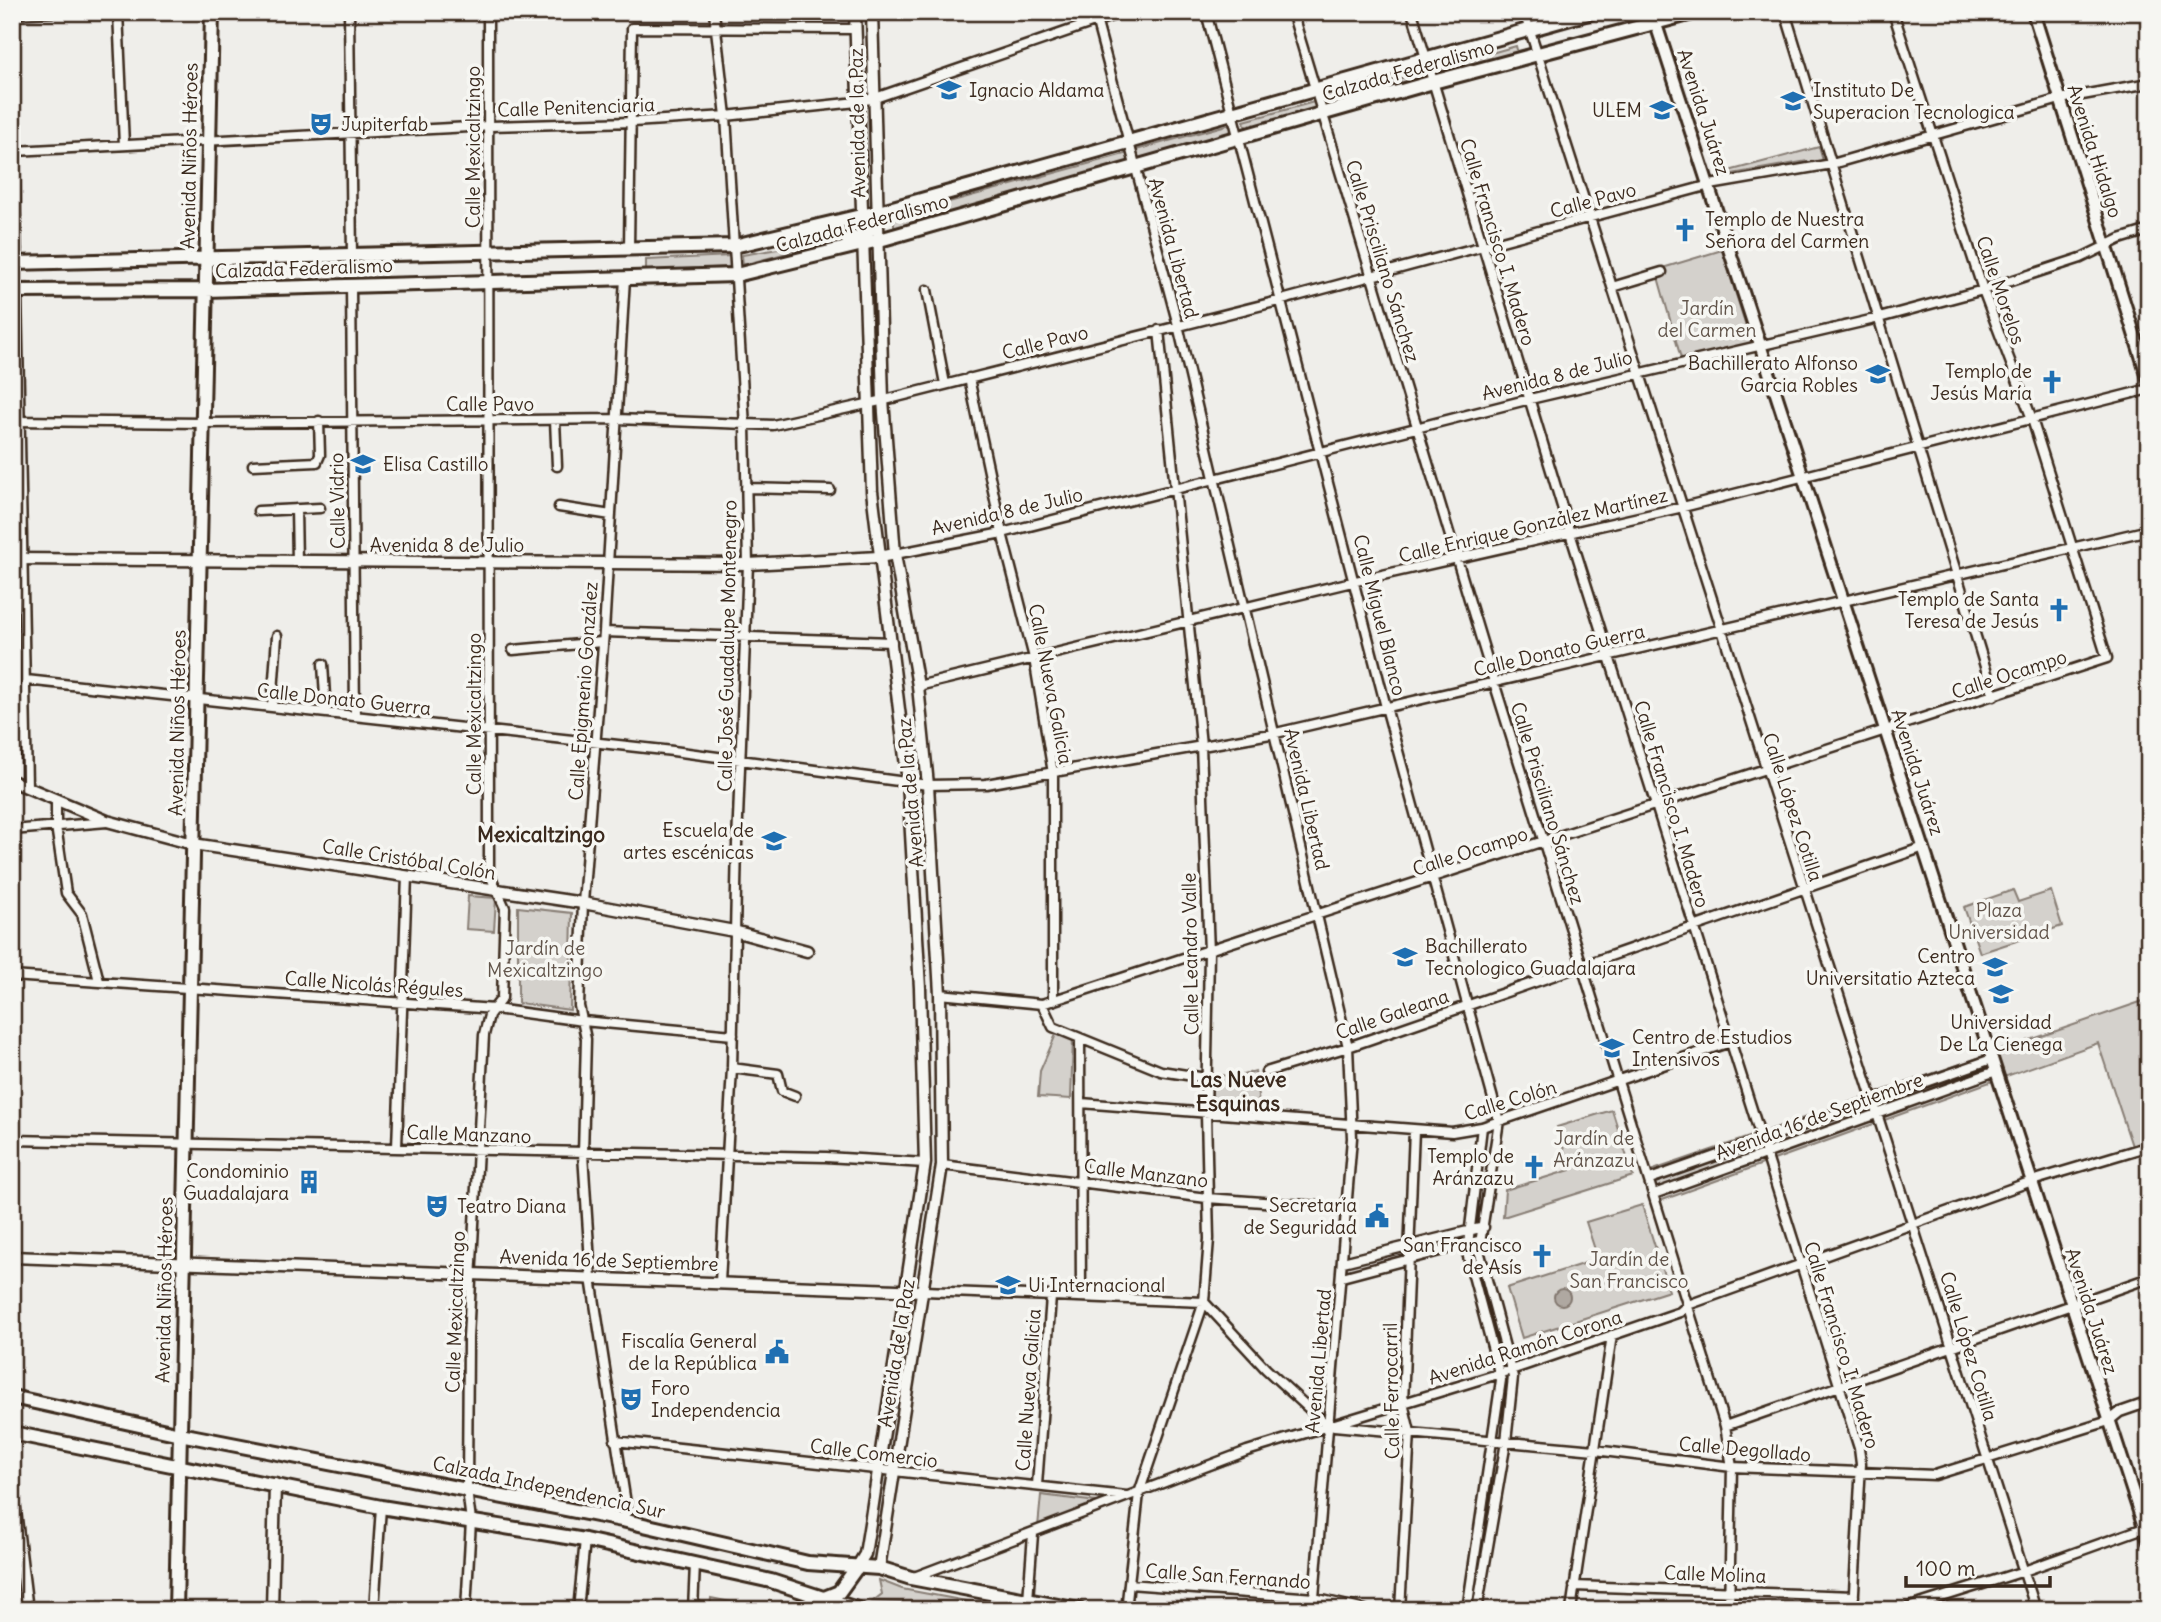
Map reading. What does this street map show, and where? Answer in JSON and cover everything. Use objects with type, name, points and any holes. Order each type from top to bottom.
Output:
[{"type":"main road","name":"Avenida Niños Héroes","points":[[176,1610],[212,12]]},
{"type":"main road","name":"Calzada Federalismo","points":[[15,263],[734,246],[862,216],[877,218],[1233,113],[1592,12]]},
{"type":"main road","name":"Calzada Federalismo","points":[[14,291],[206,289],[740,274],[863,240],[878,240],[1537,54],[1654,18],[1696,12]]},
{"type":"main road","name":"Avenida Hidalgo","points":[[2033,12],[2149,381]]},
{"type":"main road","name":"Avenida Juárez","points":[[1654,18],[1763,345],[2149,1542]]},
{"type":"main road","points":[[863,240],[877,218]]},
{"type":"main road","name":"Calzada Independencia Sur","points":[[12,1398],[180,1434],[622,1520],[807,1563],[879,1569],[911,1578],[1079,1610]]},
{"type":"main road","points":[[12,1433],[180,1464],[381,1507],[585,1540],[695,1564],[827,1604],[860,1610]]},
{"type":"main road","points":[[794,1610],[827,1604],[858,1567]]},
{"type":"street","points":[[12,14],[53,12]]},
{"type":"street","points":[[118,12],[124,145]]},
{"type":"street","points":[[349,12],[352,257]]},
{"type":"street","name":"Calle Mexicaltzingo","points":[[466,1610],[471,1521],[467,1490],[471,1273],[484,1035],[486,1022],[502,998],[505,908],[489,873],[491,421],[488,12]]},
{"type":"street","name":"Calle José Guadalupe Montenegro","points":[[714,12],[726,116],[734,246],[740,274],[748,564],[734,931],[732,1068],[720,1282]]},
{"type":"street","name":"Avenida de la Paz","points":[[855,12],[867,404],[879,557],[908,782],[920,988],[925,1163],[865,1554],[858,1567]]},
{"type":"street","name":"Avenida de la Paz","points":[[872,12],[883,400],[895,554],[918,686],[928,785],[940,994],[942,1165],[879,1569]]},
{"type":"street","name":"Calle Penitenciaria","points":[[15,151],[489,126],[633,122],[726,116],[857,102],[874,99],[1096,17],[1123,12]]},
{"type":"street","name":"Calle Miguel Blanco","points":[[1206,12],[1356,581],[1386,707],[1499,1121],[1481,1240]]},
{"type":"street","name":"Calle Prisciliano Sánchez","points":[[1292,12],[1494,682],[1725,1426],[1732,1467],[1729,1610]]},
{"type":"street","name":"Calle Francisco I. Madero","points":[[1412,12],[1570,533],[1859,1448],[1861,1464],[1858,1473],[1853,1610]]},
{"type":"street","name":"Calle López Cotilla","points":[[1524,12],[2036,1610]]},
{"type":"street","points":[[1785,12],[1994,696]]},
{"type":"street","name":"Calle Morelos","points":[[1893,12],[1983,290],[2032,419],[2106,659]]},
{"type":"street","name":"Avenida Libertad","points":[[1096,17],[1178,325],[1247,608],[1348,1046],[1353,1123],[1313,1610]]},
{"type":"street","points":[[629,248],[633,122],[632,29],[855,29]]},
{"type":"street","name":"Calle Pavo","points":[[17,421],[203,423],[617,419],[773,425],[867,404],[1282,299],[1710,185],[1832,164],[2060,99],[2149,83]]},
{"type":"street","points":[[12,94],[15,263]]},
{"type":"street","name":"Avenida 8 de Julio","points":[[12,559],[748,564],[879,557],[1002,533],[1530,399],[1879,318],[1983,290],[2081,258],[2149,230]]},
{"type":"street","points":[[1612,287],[1662,272]]},
{"type":"street","name":"Calle Epigmenio González","points":[[622,1520],[627,1510],[591,1278],[583,1154],[586,1039],[579,1006],[583,903],[608,563],[625,278]]},
{"type":"street","name":"Calle Vidrio","points":[[351,285],[355,716]]},
{"type":"street","points":[[927,290],[946,384]]},
{"type":"street","points":[[14,291],[24,560],[27,786]]},
{"type":"street","name":"Calle Leandro Valle","points":[[1126,1610],[1139,1493],[1204,1302],[1209,1239],[1206,1078],[1209,952],[1201,746],[1159,330]]},
{"type":"street","name":"Calle Nueva Galicia","points":[[969,378],[1002,533],[1034,658],[1053,773],[1053,1001]]},
{"type":"street","name":"Calle Enrique González Martínez","points":[[918,686],[1356,581],[1683,508],[1804,474],[1919,449],[2149,389]]},
{"type":"street","points":[[555,420],[557,466]]},
{"type":"street","points":[[253,465],[317,462],[320,455],[319,421]]},
{"type":"street","points":[[746,488],[830,490]]},
{"type":"street","points":[[559,507],[611,515]]},
{"type":"street","points":[[258,510],[320,508]]},
{"type":"street","points":[[296,509],[297,562]]},
{"type":"street","name":"Calle Donato Guerra","points":[[26,680],[741,759],[928,785],[986,784],[1276,733],[2149,530]]},
{"type":"street","points":[[513,650],[603,637],[746,635],[892,642]]},
{"type":"street","points":[[272,707],[277,636]]},
{"type":"street","name":"Calle Ocampo","points":[[1042,1004],[1544,844],[1765,769],[2106,659]]},
{"type":"street","points":[[323,664],[326,713]]},
{"type":"street","name":"Calle Cristóbal Colón","points":[[12,781],[107,821],[193,844],[583,903],[734,931],[807,951]]},
{"type":"street","points":[[56,799],[56,826],[66,893],[82,914],[99,981]]},
{"type":"street","points":[[12,830],[107,821]]},
{"type":"street","name":"Calle Galeana","points":[[1266,1072],[1924,847]]},
{"type":"street","points":[[397,1147],[407,876]]},
{"type":"street","name":"Calle Nicolás Régules","points":[[12,976],[190,986],[495,1009],[583,1021],[733,1035]]},
{"type":"street","points":[[920,988],[940,994],[1042,1004],[1053,1027],[1161,1071],[1206,1078]]},
{"type":"street","points":[[1080,1038],[1081,1297]]},
{"type":"street","name":"Calle Colón","points":[[1081,1103],[1452,1132],[1482,1127],[1620,1082],[1730,1042]]},
{"type":"street","name":"Avenida 16 de Septiembre","points":[[1650,1179],[1992,1059]]},
{"type":"street","points":[[732,1068],[778,1074],[782,1091],[795,1096]]},
{"type":"street","name":"Avenida 16 de Septiembre","points":[[1654,1194],[1996,1071]]},
{"type":"street","points":[[1467,1610],[1494,1440],[1499,1373],[1467,1252],[1482,1127]]},
{"type":"street","name":"Calle Ferrocarril","points":[[1400,1610],[1410,1432],[1403,1403],[1414,1130]]},
{"type":"street","name":"Calle Manzano","points":[[12,1140],[826,1157],[925,1163]]},
{"type":"street","name":"Avenida Ramón Corona","points":[[911,1578],[1247,1451],[1511,1370],[1680,1312],[1688,1305],[2032,1181],[2149,1146]]},
{"type":"street","name":"Calle Manzano","points":[[942,1165],[1207,1198],[1346,1208]]},
{"type":"street","points":[[1343,1262],[1484,1227]]},
{"type":"street","points":[[1342,1277],[1481,1240],[1479,1250],[1511,1370],[1506,1442],[1477,1610]]},
{"type":"street","name":"Avenida 16 de Septiembre","points":[[12,1257],[1204,1302]]},
{"type":"street","points":[[1725,1426],[2149,1278]]},
{"type":"street","name":"Calle Nueva Galicia","points":[[1037,1485],[1051,1297]]},
{"type":"street","points":[[1204,1302],[1266,1369],[1328,1426]]},
{"type":"street","points":[[1570,1610],[1612,1335]]},
{"type":"street","name":"Calle Degollado","points":[[1328,1426],[1595,1450],[1732,1467],[1935,1475],[1988,1461],[2109,1421],[2120,1412],[2149,1402]]},
{"type":"street","name":"Calle Comercio","points":[[615,1441],[1129,1497]]},
{"type":"street","points":[[272,1610],[275,1484]]},
{"type":"street","points":[[12,1486],[26,1610]]},
{"type":"street","points":[[374,1610],[381,1507]]},
{"type":"street","points":[[1902,1610],[1921,1607],[2144,1528]]},
{"type":"street","points":[[1028,1600],[1033,1534]]},
{"type":"street","points":[[579,1610],[585,1540]]},
{"type":"street","points":[[693,1610],[695,1564]]},
{"type":"street","name":"Calle San Fernando","points":[[1129,1584],[1314,1598],[1366,1610]]},
{"type":"street","name":"Calle Molina","points":[[1574,1586],[1854,1596]]},
{"type":"green space","points":[[1516,46],[1519,57],[1441,78],[1438,68]]},
{"type":"green space","points":[[1426,71],[1429,82],[1326,110],[1323,100]]},
{"type":"green space","points":[[1314,102],[1317,113],[1247,132],[1244,121]]},
{"type":"green space","points":[[1234,123],[1237,134],[1139,162],[1136,150]]},
{"type":"green space","points":[[1819,147],[1824,164],[1813,165],[1807,161],[1726,175],[1725,172]]},
{"type":"green space","points":[[1128,153],[1131,164],[894,229],[894,217]]},
{"type":"green space","points":[[859,227],[860,233],[743,265],[742,255],[778,249]]},
{"type":"green space","name":"Jardín del Carmen","points":[[1722,250],[1752,345],[1682,362],[1656,270]]},
{"type":"green space","points":[[731,256],[732,267],[646,271],[646,260]]},
{"type":"green space","name":"Plaza Universidad","points":[[2013,890],[2018,902],[2051,891],[2062,926],[1980,953],[1964,907]]},
{"type":"green space","points":[[468,896],[496,898],[494,931],[466,929]]},
{"type":"green space","name":"Jardín de Mexicaltzingo","points":[[518,907],[572,913],[570,1010],[518,1003]]},
{"type":"green space","points":[[2149,999],[2149,1141],[2132,1146],[2098,1043],[1660,1201],[1650,1171]]},
{"type":"green space","points":[[1057,1032],[1073,1038],[1071,1099],[1038,1097],[1040,1071]]},
{"type":"green space","points":[[1255,1071],[1260,1113],[1212,1110],[1211,1075],[1240,1076]]},
{"type":"green space","name":"Jardín de Aránzazu","points":[[1612,1110],[1633,1176],[1503,1217],[1505,1190],[1570,1170],[1557,1127]]},
{"type":"green space","name":"Jardín de San Francisco","points":[[1642,1205],[1669,1291],[1522,1338],[1507,1288],[1598,1259],[1586,1222]]},
{"type":"green space","points":[[1041,1495],[1097,1502],[1097,1505],[1038,1527]]},
{"type":"green space","points":[[879,1580],[902,1589],[1014,1610],[956,1610],[873,1601],[882,1594]]},
{"type":"green space","points":[[711,1598],[741,1604],[742,1609],[710,1610]]},
{"type":"shaded area","points":[[1562,1289],[1568,1291],[1568,1303],[1562,1305],[1556,1303],[1554,1297],[1556,1291]]},
{"type":"place","name":"Ignacio Aldama","points":[[949,90]]},
{"type":"place","name":"Instituto De Superacion Tecnologica","points":[[1793,101]]},
{"type":"place","name":"ULEM","points":[[1662,110]]},
{"type":"place","name":"Jupiterfab","points":[[321,124]]},
{"type":"place","name":"Templo de Nuestra Señora del Carmen","points":[[1685,230]]},
{"type":"place","name":"Bachillerato Alfonso Garcia Robles","points":[[1878,374]]},
{"type":"place","name":"Templo de Jesús María","points":[[2052,382]]},
{"type":"place","name":"Elisa Castillo","points":[[363,464]]},
{"type":"place","name":"Templo de Santa Teresa de Jesús","points":[[2059,610]]},
{"type":"place","name":"Escuela de artes escénicas","points":[[774,841]]},
{"type":"place","name":"Bachillerato Tecnologico Guadalajara","points":[[1405,957]]},
{"type":"place","name":"Centro Universitatio Azteca","points":[[1995,967]]},
{"type":"place","name":"Universidad De La Cienega","points":[[2001,994]]},
{"type":"place","name":"Centro de Estudios Intensivos","points":[[1612,1048]]},
{"type":"place","name":"Templo de Aránzazu","points":[[1534,1167]]},
{"type":"place","name":"Condominio Guadalajara","points":[[309,1182]]},
{"type":"place","name":"Teatro Diana","points":[[437,1206]]},
{"type":"place","name":"Secretaría de Seguridad","points":[[1377,1216]]},
{"type":"place","name":"San Francisco de Asís","points":[[1542,1256]]},
{"type":"place","name":"Ui Internacional","points":[[1008,1285]]},
{"type":"place","name":"Fiscalía General de la República","points":[[777,1352]]},
{"type":"place","name":"Foro Independencia","points":[[631,1399]]},
{"type":"district","name":"Mexicaltzingo","points":[[541,834]]},
{"type":"district","name":"Las Nueve Esquinas","points":[[1238,1091]]}]
